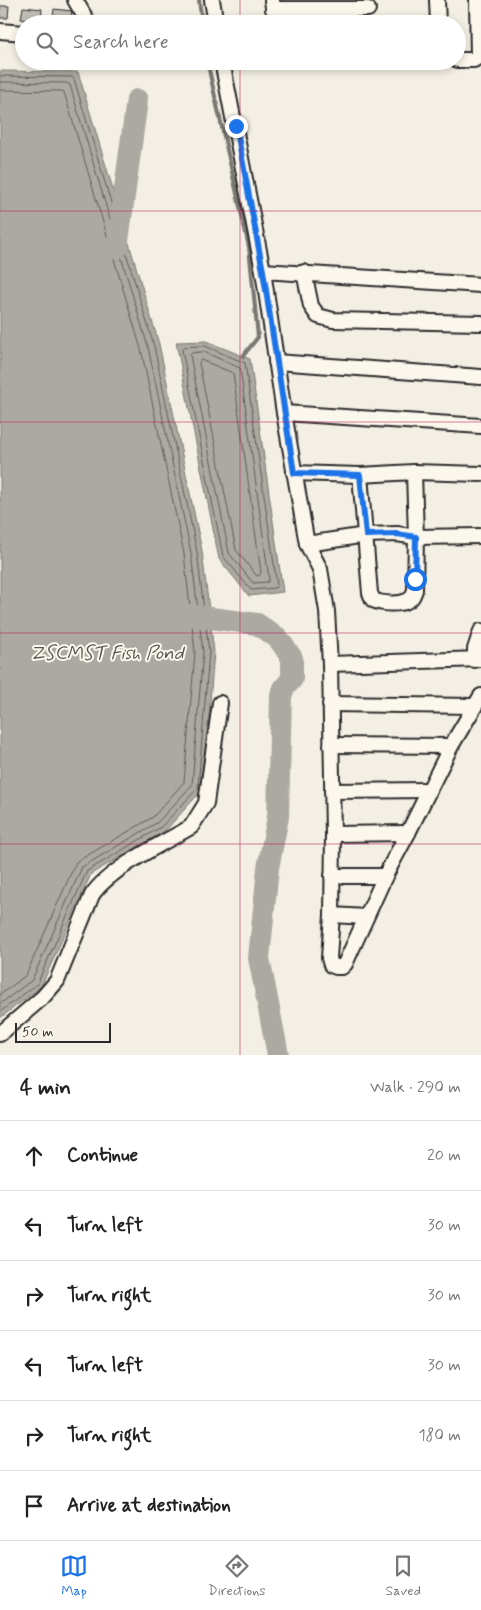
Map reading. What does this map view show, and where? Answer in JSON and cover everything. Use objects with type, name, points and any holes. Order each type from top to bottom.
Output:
[{"type":"street","points":[[75,0],[84,15]]},
{"type":"street","points":[[212,0],[214,15]]},
{"type":"street","points":[[437,0],[438,15]]},
{"type":"street","points":[[466,60],[474,60],[478,57],[477,0]]},
{"type":"street","points":[[273,4],[368,5]]},
{"type":"street","points":[[0,31],[15,32]]},
{"type":"street","points":[[224,70],[263,271],[284,413],[307,544],[320,569],[324,589],[330,664],[333,834],[332,915],[329,962],[331,966],[336,968],[342,967],[345,964],[385,876],[450,746],[477,701]]},
{"type":"street","points":[[263,271],[304,272],[481,285]]},
{"type":"street","points":[[304,272],[311,306],[318,316],[333,320],[481,323]]},
{"type":"street","points":[[276,362],[481,377]]},
{"type":"street","points":[[284,413],[481,426]]},
{"type":"street","points":[[294,473],[360,475],[414,472],[481,474]]},
{"type":"street","points":[[360,475],[370,594],[373,600],[378,603],[390,603],[407,601],[412,597],[415,590],[414,472]]},
{"type":"street","points":[[307,544],[366,535],[397,534],[416,537],[481,536]]},
{"type":"street","points":[[330,664],[478,660],[475,649],[481,631]]},
{"type":"street","points":[[330,704],[477,701]]},
{"type":"street","points":[[0,1034],[44,998],[57,981],[92,895],[99,885],[112,874],[191,827],[198,817],[206,803],[220,703]]},
{"type":"street","points":[[331,745],[450,746]]},
{"type":"street","points":[[332,791],[428,790]]},
{"type":"street","points":[[333,834],[408,833]]},
{"type":"street","points":[[332,876],[385,876]]},
{"type":"street","points":[[332,915],[366,917]]},
{"type":"water","name":"ZSCMST Fish Pond","points":[[0,71],[78,72],[159,344],[202,551],[214,652],[203,789],[165,831],[91,874],[41,987],[0,1018]]},
{"type":"water","points":[[206,341],[250,359],[283,592],[249,596],[219,559],[176,342]]},
{"type":"building","points":[[0,6],[9,6],[8,18],[0,18]]},
{"type":"building","points":[[23,7],[42,9],[42,15],[22,15]]},
{"type":"building","points":[[54,9],[72,11],[71,15],[53,15]]},
{"type":"waterway","points":[[199,0],[201,15]]},
{"type":"waterway","points":[[209,70],[249,247],[258,337],[243,356]]},
{"type":"waterway","points":[[117,248],[137,100]]},
{"type":"waterway","points":[[180,614],[257,624],[278,638],[292,658],[292,679],[284,688],[281,696],[278,817],[268,868],[259,958],[278,1055]]},
{"type":"route","points":[[236,126],[263,271],[294,473],[360,475],[366,535],[397,534],[416,537],[415,579]]}]
